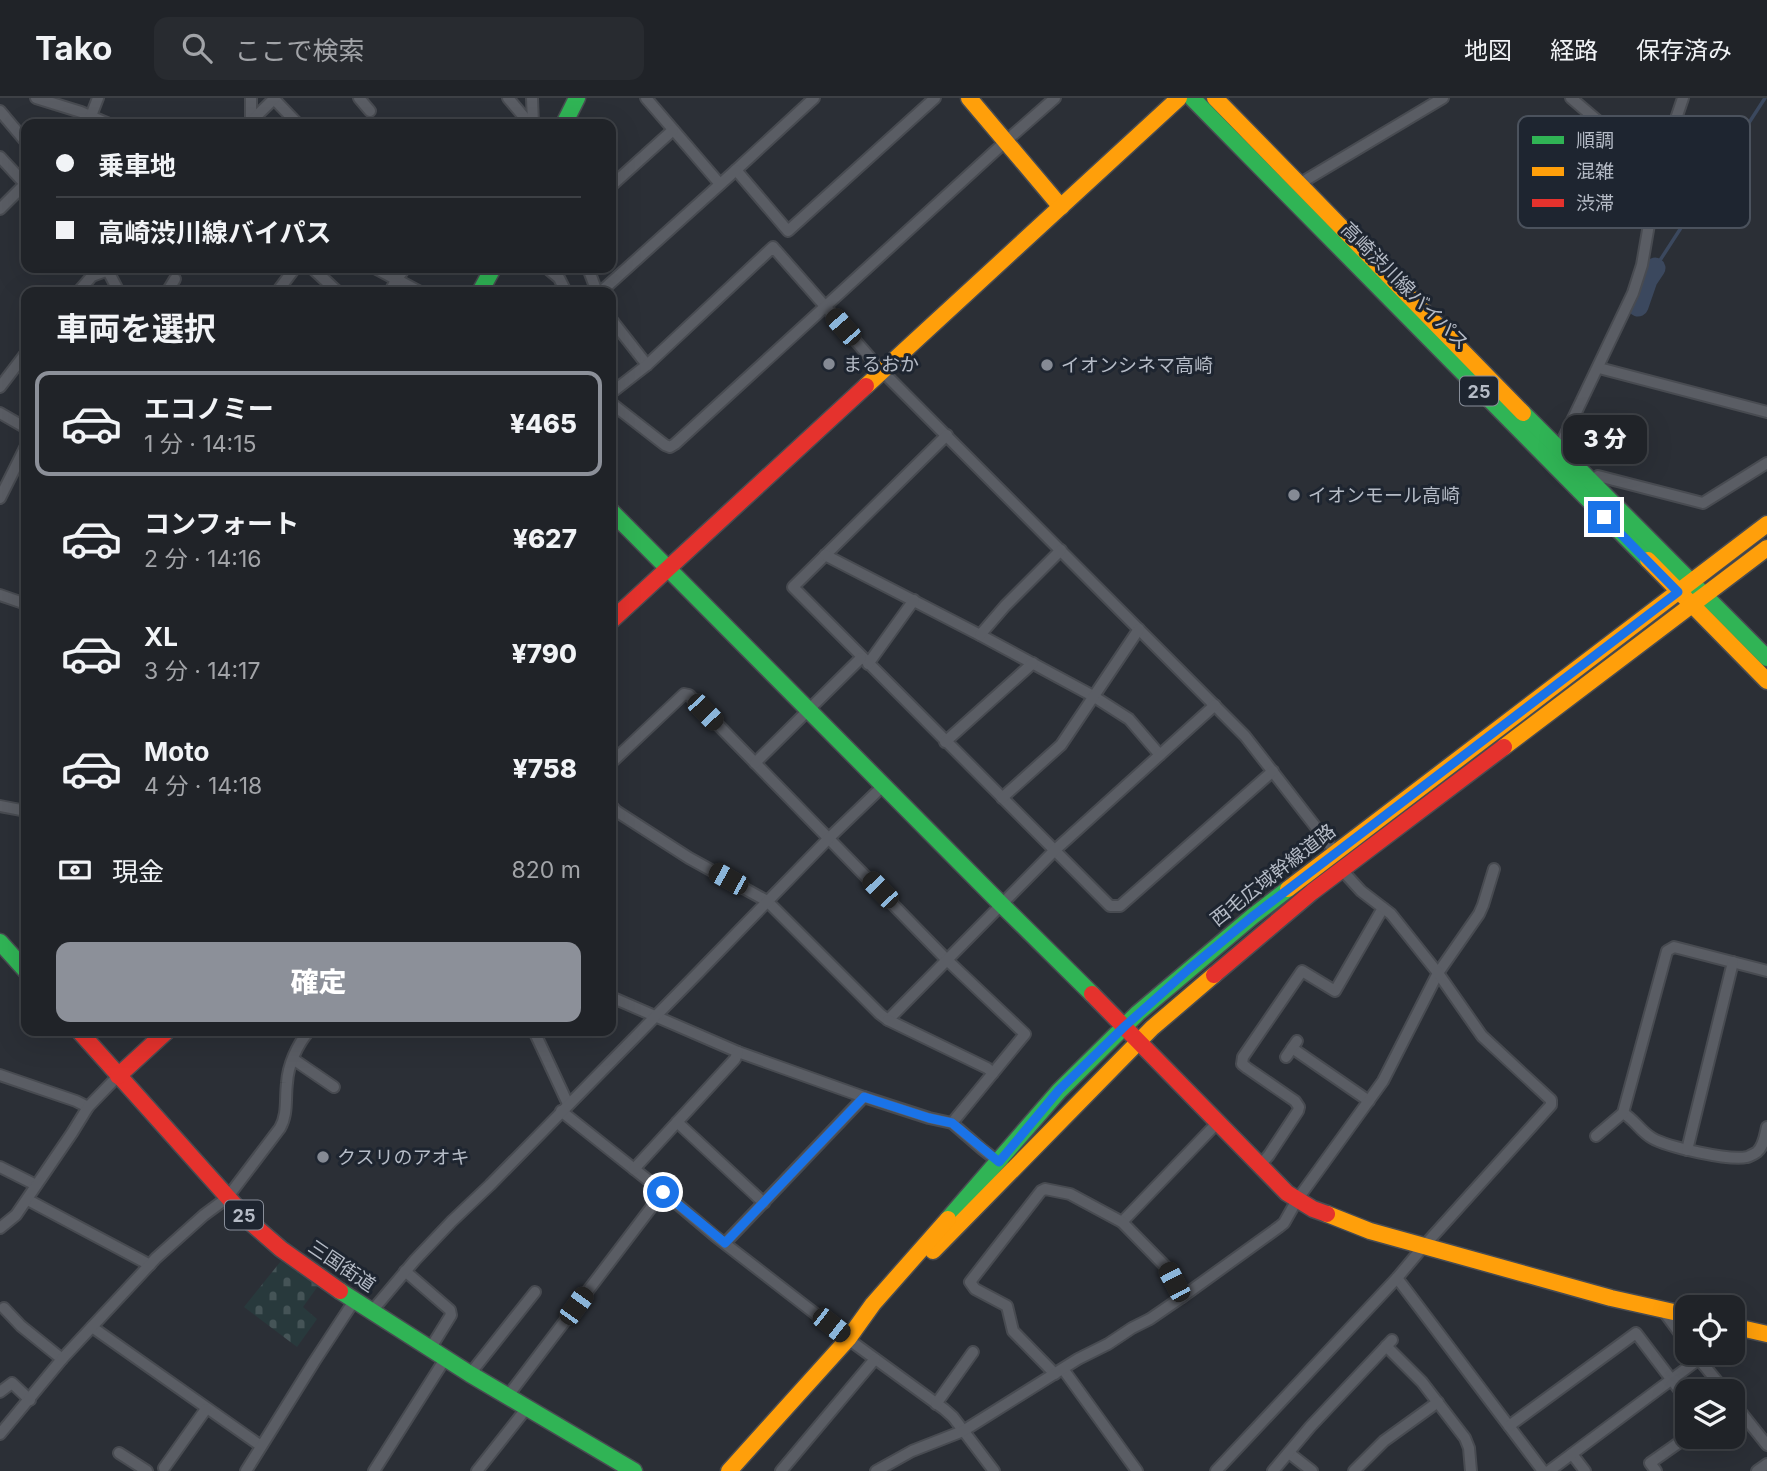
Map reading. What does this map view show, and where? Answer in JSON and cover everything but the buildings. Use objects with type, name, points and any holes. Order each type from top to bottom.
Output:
[{"type":"street","points":[[36,98],[85,119]]},
{"type":"street","points":[[88,119],[98,98]]},
{"type":"street","points":[[250,119],[251,98]]},
{"type":"street","points":[[254,119],[274,98],[293,119]]},
{"type":"street","points":[[359,98],[370,111]]},
{"type":"street","points":[[508,98],[527,119]]},
{"type":"street","points":[[531,119],[532,98]]},
{"type":"street","points":[[566,119],[577,98]]},
{"type":"street","points":[[647,98],[720,184]]},
{"type":"street","points":[[606,287],[814,98]]},
{"type":"street","points":[[736,170],[789,231],[935,98]]},
{"type":"street","points":[[969,98],[1061,207]]},
{"type":"street","points":[[616,407],[670,447],[1055,98]]},
{"type":"street","points":[[616,616],[1179,98]]},
{"type":"street","name":"高崎渋川線バイパス","points":[[1192,98],[1767,681]]},
{"type":"street","name":"高崎渋川線バイパス","points":[[1215,98],[1558,450],[1767,658]]},
{"type":"street","points":[[1299,184],[1443,98]]},
{"type":"street","points":[[1572,98],[1593,116]]},
{"type":"street","points":[[1677,116],[1683,98]]},
{"type":"street","points":[[0,111],[21,136]]},
{"type":"street","points":[[616,181],[673,130]]},
{"type":"street","points":[[0,157],[21,180]]},
{"type":"street","points":[[0,209],[21,188]]},
{"type":"street","points":[[1558,450],[1633,293],[1642,265],[1648,228]]},
{"type":"street","points":[[616,389],[647,365],[773,247],[882,371],[1245,736],[1336,853]]},
{"type":"street","points":[[82,287],[92,276],[100,273]]},
{"type":"street","points":[[317,273],[333,287]]},
{"type":"street","points":[[384,273],[410,287]]},
{"type":"street","points":[[392,287],[401,273]]},
{"type":"street","points":[[553,273],[564,287]]},
{"type":"street","points":[[170,287],[175,279]]},
{"type":"street","points":[[616,325],[647,365]]},
{"type":"street","points":[[0,387],[21,368]]},
{"type":"street","points":[[1599,368],[1767,412]]},
{"type":"street","points":[[0,413],[21,425]]},
{"type":"street","points":[[947,435],[793,587],[864,661],[1110,906],[1120,906],[1273,771]]},
{"type":"street","points":[[0,498],[21,456]]},
{"type":"street","points":[[1590,482],[1598,476],[1703,503],[1767,463]]},
{"type":"street","points":[[616,517],[1125,1026],[1287,1193],[1313,1209],[1370,1231],[1611,1298],[1675,1312]]},
{"type":"street","name":"西毛広域幹線道路","points":[[1005,1166],[1059,1090],[1189,969],[1253,916],[1767,524]]},
{"type":"street","name":"西毛広域幹線道路","points":[[729,1471],[862,1320],[1005,1166],[1072,1108],[1139,1041],[1210,977],[1341,869],[1767,548]]},
{"type":"street","points":[[980,635],[1061,550]]},
{"type":"street","points":[[825,555],[1093,696],[1129,719],[1160,755]]},
{"type":"street","points":[[0,595],[21,602]]},
{"type":"street","points":[[755,763],[864,661],[914,600]]},
{"type":"street","points":[[1002,799],[1061,745],[1139,629]]},
{"type":"street","points":[[945,742],[1033,663]]},
{"type":"street","points":[[616,758],[684,694],[689,695],[947,960],[1025,1034],[952,1123]]},
{"type":"street","points":[[888,1020],[1055,850],[1215,705]]},
{"type":"street","points":[[372,1311],[452,1221],[884,785]]},
{"type":"street","points":[[0,806],[21,810]]},
{"type":"street","points":[[616,811],[690,858],[767,901],[888,1020],[993,1073]]},
{"type":"street","points":[[1216,1471],[1397,1278],[1551,1105],[1551,1100],[1482,1036],[1438,973],[1391,914],[1360,891],[1341,869]]},
{"type":"street","points":[[876,1471],[912,1451],[963,1431],[1059,1371],[1150,1319],[1284,1223],[1297,1200],[1387,1073],[1438,973],[1479,914],[1494,869]]},
{"type":"street","points":[[1261,1164],[1277,1144],[1299,1107],[1295,1101],[1242,1064],[1244,1057],[1303,971],[1335,991],[1383,908]]},
{"type":"street","points":[[0,942],[21,965]]},
{"type":"street","points":[[1596,1136],[1623,1113],[1667,951],[1674,947],[1767,971]]},
{"type":"street","points":[[1687,1150],[1734,962]]},
{"type":"street","points":[[616,1000],[738,1052],[864,1097],[952,1123],[1005,1166]]},
{"type":"street","name":"三国街道","points":[[83,1036],[250,1223],[281,1249],[354,1301],[444,1359],[634,1471]]},
{"type":"street","points":[[0,1227],[16,1216],[28,1200],[88,1107],[162,1036]]},
{"type":"street","points":[[0,1434],[62,1359],[150,1265],[196,1222],[227,1198],[285,1118],[287,1080],[293,1059],[305,1036]]},
{"type":"street","points":[[536,1036],[553,1069],[564,1108],[725,1243],[953,1417],[994,1471]]},
{"type":"street","points":[[1292,1049],[1369,1101]]},
{"type":"street","points":[[634,1169],[735,1059],[738,1052]]},
{"type":"street","points":[[293,1059],[334,1087]]},
{"type":"street","points":[[0,1075],[88,1107]]},
{"type":"street","points":[[725,1243],[864,1097]]},
{"type":"street","points":[[1623,1113],[1654,1140],[1687,1150],[1734,1157],[1748,1157],[1757,1152],[1762,1146],[1767,1127]]},
{"type":"street","points":[[1122,1222],[1219,1121]]},
{"type":"street","points":[[677,1122],[764,1203]]},
{"type":"street","points":[[0,1167],[36,1185]]},
{"type":"street","points":[[1137,1471],[1059,1371],[1013,1331],[1007,1306],[975,1289],[970,1282],[1045,1189],[1070,1194],[1122,1222],[1165,1266],[1182,1297]]},
{"type":"street","points":[[507,1397],[663,1192]]},
{"type":"street","points":[[28,1200],[150,1265]]},
{"type":"street","points":[[405,1272],[450,1310],[451,1315],[430,1349]]},
{"type":"street","points":[[1397,1278],[1543,1471]]},
{"type":"street","points":[[470,1374],[535,1292]]},
{"type":"street","points":[[247,1471],[354,1301]]},
{"type":"street","points":[[4,1308],[21,1326],[62,1359]]},
{"type":"street","points":[[1662,1309],[1675,1327]]},
{"type":"street","points":[[92,1327],[261,1447]]},
{"type":"street","points":[[1745,1329],[1767,1334]]},
{"type":"street","points":[[1509,1426],[1636,1334],[1675,1385]]},
{"type":"street","points":[[1273,1471],[1310,1427],[1389,1343],[1465,1438],[1469,1448],[1471,1471]]},
{"type":"street","points":[[936,1404],[973,1352]]},
{"type":"street","points":[[374,1471],[444,1359]]},
{"type":"street","points":[[782,1471],[875,1359]]},
{"type":"street","points":[[1549,1471],[1687,1365]]},
{"type":"street","points":[[1704,1365],[1715,1379]]},
{"type":"street","points":[[0,1392],[12,1383],[30,1400]]},
{"type":"street","points":[[1354,1471],[1384,1441],[1438,1402]]},
{"type":"street","points":[[164,1468],[206,1409]]},
{"type":"street","points":[[477,1471],[526,1409]]},
{"type":"street","points":[[1745,1417],[1767,1445]]},
{"type":"street","points":[[1656,1471],[1650,1463],[1675,1445]]},
{"type":"street","points":[[119,1452],[147,1471]]},
{"type":"street","points":[[1289,1453],[1312,1471]]},
{"type":"street","points":[[1572,1454],[1585,1471]]},
{"type":"street","points":[[1757,1471],[1767,1464]]},
{"type":"green space","points":[[281,1261],[318,1286],[303,1307],[317,1319],[297,1347],[244,1307]]},
{"type":"waterway","points":[[1750,121],[1765,98]]},
{"type":"waterway","points":[[1655,268],[1681,228]]},
{"type":"waterway","points":[[1638,306],[1647,280],[1655,268]]},
{"type":"traffic: fast","points":[[566,119],[577,98]]},
{"type":"traffic: fast","points":[[1192,98],[1648,560]]},
{"type":"traffic: fast","points":[[483,287],[490,273]]},
{"type":"traffic: fast","points":[[1523,413],[1767,658]]},
{"type":"traffic: fast","points":[[616,516],[1092,994]]},
{"type":"traffic: fast","points":[[948,1219],[1059,1091],[1138,1013],[1288,889]]},
{"type":"traffic: fast","points":[[0,942],[21,965]]},
{"type":"traffic: fast","points":[[340,1291],[470,1374],[634,1471]]},
{"type":"traffic: slow","points":[[969,98],[1061,207]]},
{"type":"traffic: slow","points":[[866,386],[1179,98]]},
{"type":"traffic: slow","points":[[1215,98],[1523,413]]},
{"type":"traffic: slow","points":[[1288,889],[1767,524]]},
{"type":"traffic: slow","points":[[1504,747],[1767,548]]},
{"type":"traffic: slow","points":[[1648,560],[1767,681]]},
{"type":"traffic: slow","points":[[933,1251],[1152,1028],[1214,975]]},
{"type":"traffic: slow","points":[[1327,1214],[1370,1231],[1611,1298],[1675,1312]]},
{"type":"traffic: slow","points":[[729,1471],[848,1339],[873,1304],[948,1219]]},
{"type":"traffic: slow","points":[[1745,1329],[1767,1334]]},
{"type":"traffic: jam","points":[[616,616],[866,386]]},
{"type":"traffic: jam","points":[[1214,975],[1312,892],[1504,747]]},
{"type":"traffic: jam","points":[[1092,994],[1287,1193],[1327,1214]]},
{"type":"traffic: jam","points":[[83,1036],[250,1222],[281,1249],[340,1291]]},
{"type":"traffic: jam","points":[[118,1076],[162,1036]]},
{"type":"place","name":"まるおか","points":[[829,364]]},
{"type":"place","name":"イオンシネマ高崎","points":[[1047,365]]},
{"type":"place","name":"イオンモール高崎","points":[[1294,495]]},
{"type":"place","name":"クスリのアオキ","points":[[323,1157]]},
{"type":"route","points":[[663,1192],[725,1243],[864,1097],[952,1123],[999,1162],[1059,1090],[1138,1013],[1189,969],[1253,916],[1678,592],[1604,517]]}]
